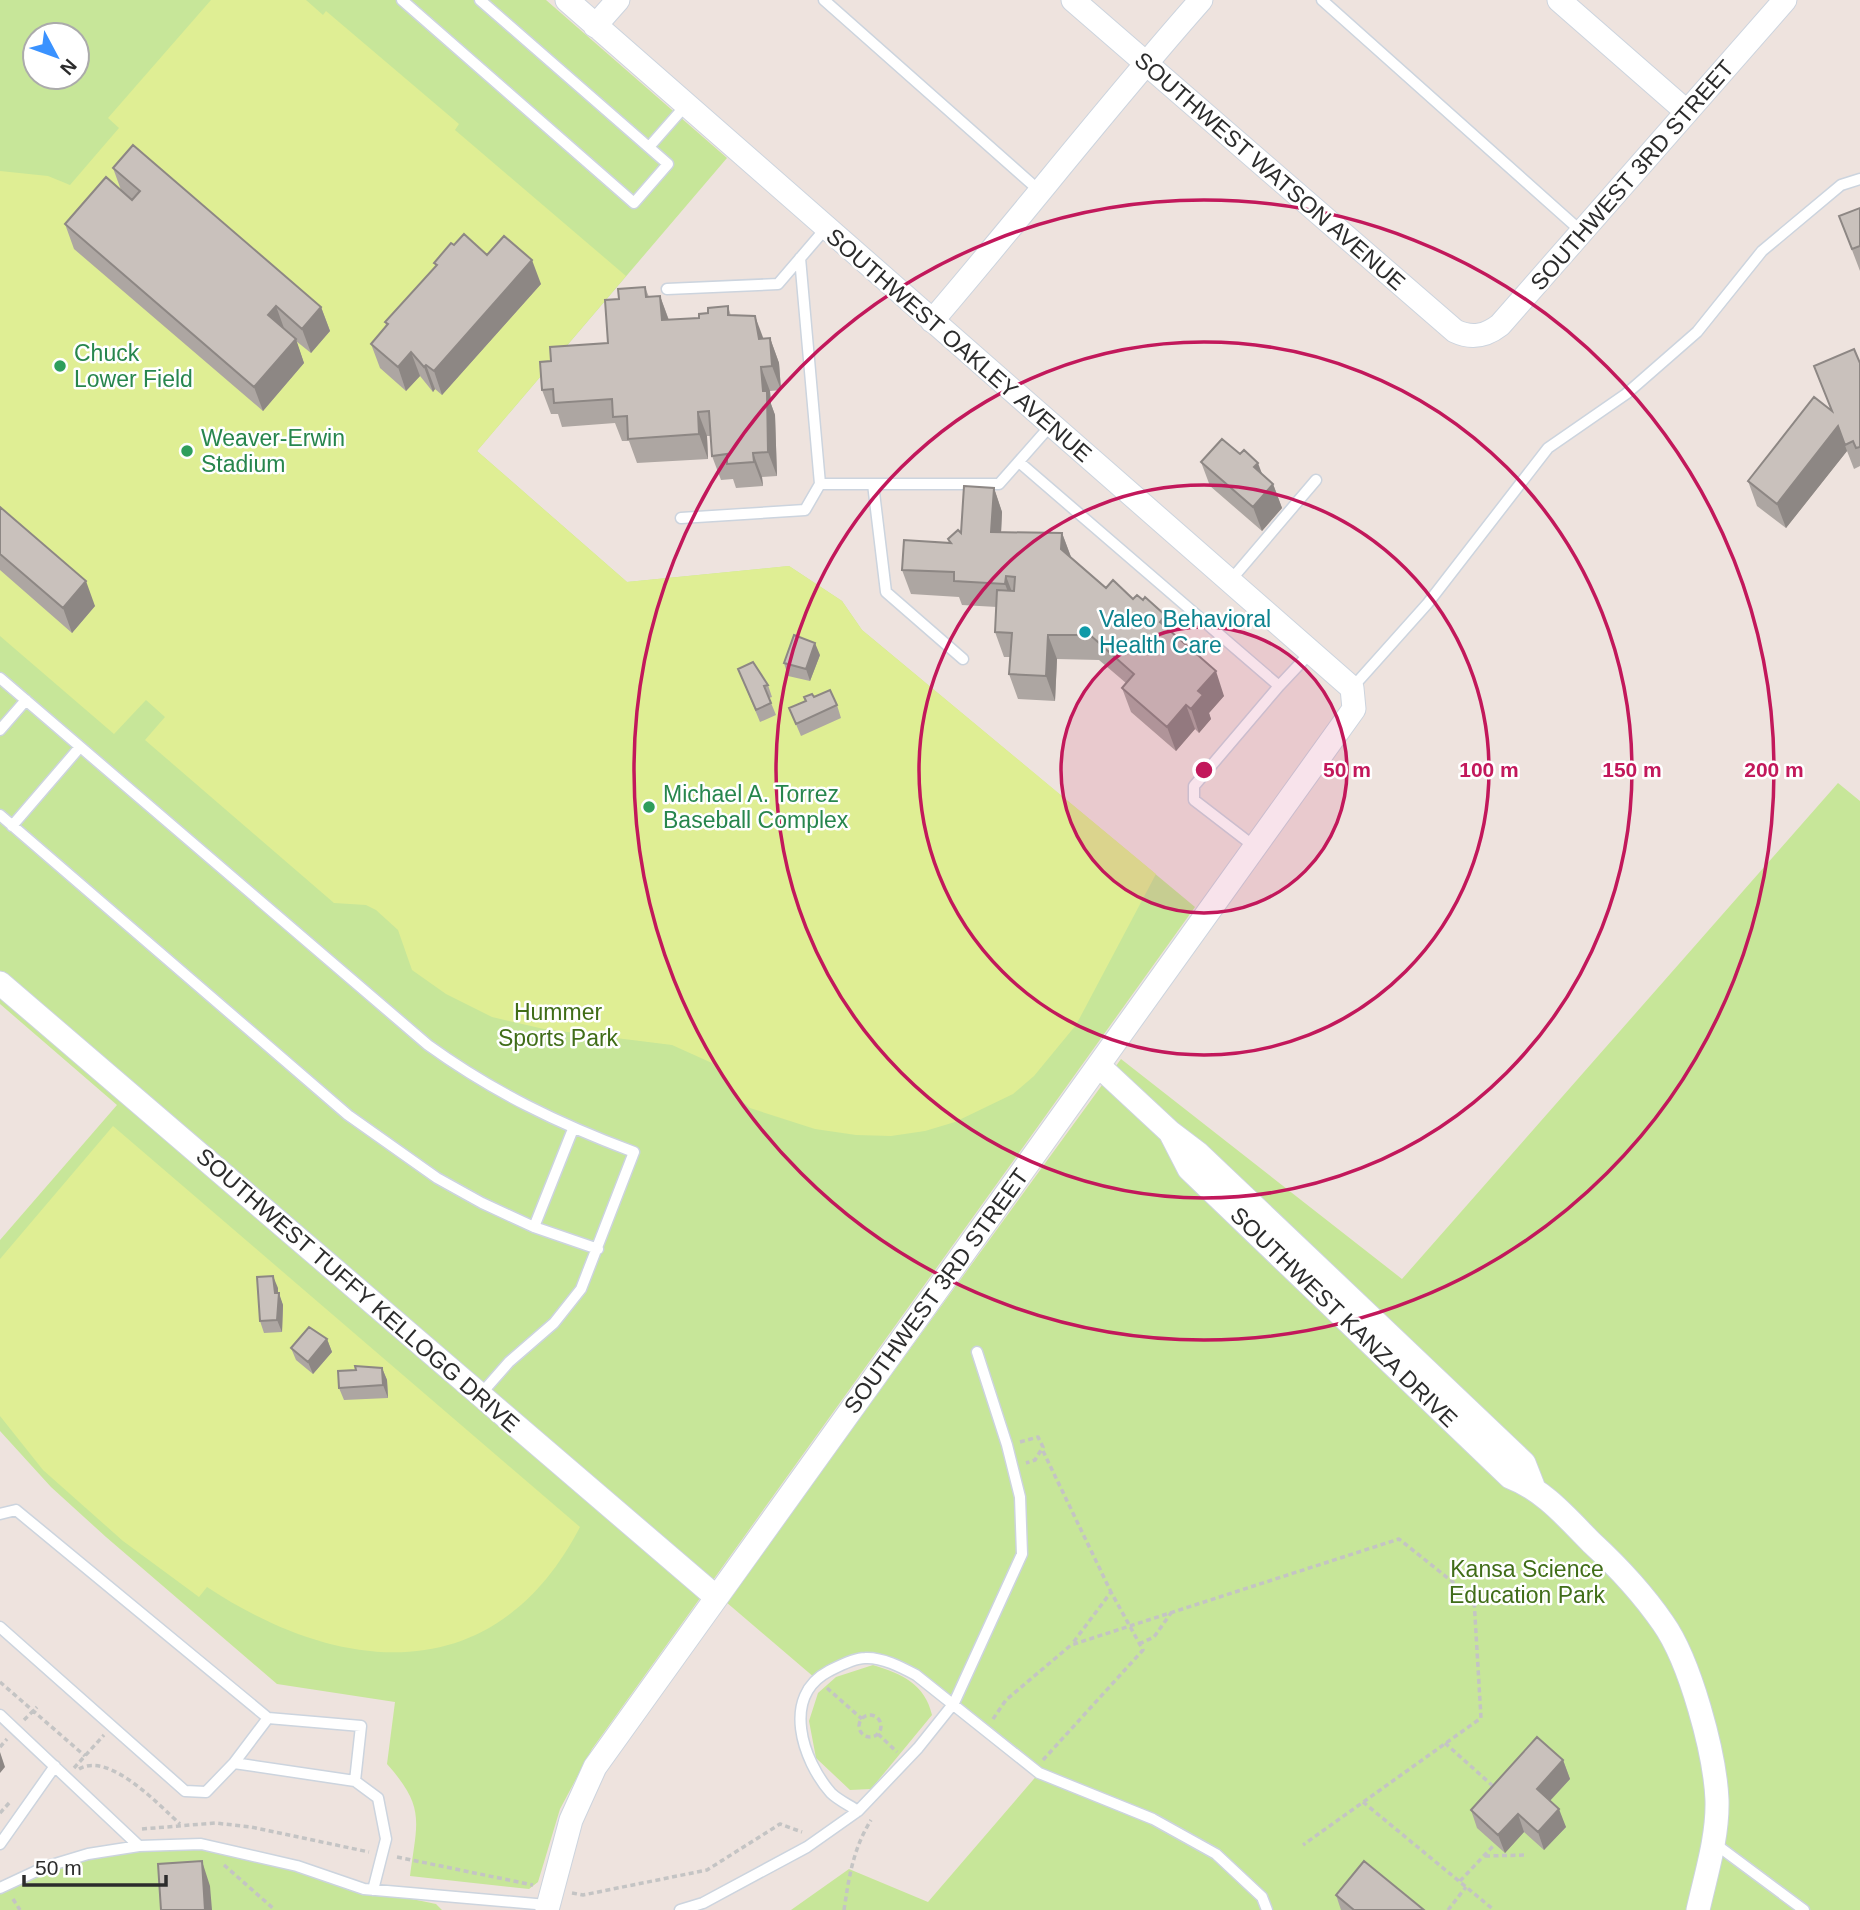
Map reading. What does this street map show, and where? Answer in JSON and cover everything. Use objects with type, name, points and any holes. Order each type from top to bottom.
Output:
[{"type":"street","name":"SOUTHWEST OAKLEY AVENUE","points":[[566,0],[1352,688]]},
{"type":"street","points":[[595,26],[618,0]]},
{"type":"street","name":"SOUTHWEST WATSON AVENUE","points":[[1073,0],[1455,331],[1470,336]]},
{"type":"street","points":[[932,321],[1042,193],[1084,136],[1201,0]]},
{"type":"street","points":[[1559,0],[1686,112]]},
{"type":"street","name":"SOUTHWEST 3RD STREET","points":[[1470,336],[1486,334],[1500,325],[1785,0]]},
{"type":"street","name":"SOUTHWEST 3RD STREET","points":[[548,1901],[571,1820],[595,1767],[1354,709],[1352,688]]},
{"type":"street","name":"SOUTHWEST TUFFY KELLOGG DRIVE","points":[[0,984],[716,1597]]},
{"type":"street","name":"SOUTHWEST KANZA DRIVE","points":[[1098,1066],[1170,1132],[1199,1154],[1524,1463],[1534,1486],[1633,1585],[1665,1625],[1687,1675],[1711,1752],[1717,1801],[1714,1843],[1698,1910]]},
{"type":"lane","points":[[402,0],[634,203],[668,164],[480,0]]},
{"type":"lane","points":[[824,0],[1042,193]]},
{"type":"lane","points":[[1322,0],[1582,232]]},
{"type":"lane","points":[[649,147],[686,105]]},
{"type":"lane","points":[[1352,688],[1428,603],[1548,448],[1636,385],[1697,332],[1762,251],[1841,186],[1860,178]]},
{"type":"lane","points":[[667,289],[778,284],[826,228]]},
{"type":"lane","points":[[681,518],[806,510],[820,484],[800,258]]},
{"type":"lane","points":[[820,484],[999,484],[1051,425]]},
{"type":"lane","points":[[1019,462],[1279,686]]},
{"type":"lane","points":[[1230,581],[1315,480]]},
{"type":"lane","points":[[873,484],[886,592],[963,659]]},
{"type":"lane","points":[[1255,847],[1194,800],[1194,786],[1311,652]]},
{"type":"lane","points":[[0,678],[428,1045],[470,1075],[517,1103],[573,1129],[634,1152],[581,1289],[569,1307],[509,1362],[480,1395]]},
{"type":"lane","points":[[0,730],[26,700]]},
{"type":"lane","points":[[12,826],[80,747]]},
{"type":"lane","points":[[0,815],[348,1115],[438,1178],[534,1227],[598,1249]]},
{"type":"lane","points":[[534,1227],[573,1129]]},
{"type":"lane","points":[[680,1910],[715,1896],[807,1847],[817,1837],[858,1811],[918,1748],[954,1703],[1022,1554],[1020,1496],[1007,1445],[977,1352]]},
{"type":"lane","points":[[0,1514],[16,1510],[268,1718],[361,1726],[355,1781]]},
{"type":"lane","points":[[0,1627],[186,1791],[206,1792],[234,1763],[268,1718]]},
{"type":"lane","points":[[858,1811],[832,1794],[803,1749],[801,1715],[805,1697],[815,1678],[864,1658],[893,1663],[916,1675],[1034,1769],[1153,1819],[1216,1854],[1262,1897],[1267,1910]]},
{"type":"lane","points":[[0,1715],[139,1846]]},
{"type":"lane","points":[[234,1763],[355,1781],[378,1798],[386,1839],[373,1890]]},
{"type":"lane","points":[[0,1844],[55,1766]]},
{"type":"lane","points":[[1714,1843],[1804,1910]]},
{"type":"lane","points":[[0,1888],[55,1864],[88,1854],[139,1846],[201,1844],[250,1853],[373,1890],[548,1901]]},
{"type":"path","points":[[1007,1445],[1038,1437],[1127,1625],[1143,1650],[1034,1769]]},
{"type":"path","points":[[1012,1467],[1035,1460],[1043,1451]]},
{"type":"path","points":[[1071,1646],[1127,1625],[1399,1539],[1474,1599],[1481,1718],[1303,1845]]},
{"type":"path","points":[[985,1731],[1006,1700],[1071,1646],[1111,1592]]},
{"type":"path","points":[[1139,1644],[1154,1637],[1173,1611]]},
{"type":"path","points":[[815,1678],[862,1719]]},
{"type":"path","points":[[0,1682],[85,1756]]},
{"type":"path","points":[[869,1714],[878,1718],[881,1726],[878,1734],[871,1738],[863,1735],[859,1727],[862,1719],[869,1714]]},
{"type":"path","points":[[67,1776],[108,1729]]},
{"type":"path","points":[[0,1732],[16,1746]]},
{"type":"path","points":[[878,1734],[898,1752]]},
{"type":"path","points":[[1445,1743],[1503,1795]]},
{"type":"path","points":[[67,1776],[84,1766]]},
{"type":"path","points":[[0,1813],[16,1794]]},
{"type":"path","points":[[1363,1802],[1494,1910]]},
{"type":"path","points":[[844,1910],[850,1866],[860,1839],[873,1816]]},
{"type":"path","points":[[142,1829],[227,1825],[382,1854],[548,1901],[707,1870],[780,1824],[817,1837]]},
{"type":"path","points":[[1460,1881],[1495,1844]]},
{"type":"path","points":[[1483,1856],[1527,1855]]},
{"type":"path","points":[[1448,1910],[1466,1887]]},
{"type":"green space","name":"Hummer Sports Park","points":[[0,0],[546,0],[727,158],[477,451],[627,582],[789,566],[842,601],[862,630],[1195,907],[592,1749],[560,1809],[538,1882],[529,1889],[410,1876],[416,1816],[408,1792],[387,1764],[395,1702],[277,1684],[51,1487],[0,1431],[0,1240],[117,1105],[0,1004]]},
{"type":"green space","points":[[211,0],[306,0],[323,15],[326,11],[459,124],[455,130],[626,276],[477,451],[627,582],[789,566],[842,601],[862,630],[1156,874],[1076,1025],[1034,1076],[1013,1094],[955,1122],[925,1131],[891,1136],[856,1135],[815,1129],[750,1108],[734,1094],[712,1063],[672,1045],[544,1029],[492,1017],[446,994],[412,970],[398,930],[376,910],[366,905],[334,903],[145,740],[165,717],[146,700],[114,734],[0,636],[0,171],[48,176],[70,185],[119,128],[108,118]]},
{"type":"green space","name":"Kansa Science Education Park","points":[[1838,783],[1860,801],[1860,1910],[791,1910],[849,1869],[928,1902],[1039,1773],[916,1675],[864,1658],[815,1678],[726,1602],[1121,1059],[1402,1279]]},
{"type":"green space","points":[[113,1126],[580,1527],[545,1580],[505,1617],[461,1641],[413,1652],[363,1650],[311,1638],[259,1617],[207,1587],[199,1597],[123,1541],[43,1470],[0,1416],[0,1259]]},
{"type":"green space","points":[[873,1665],[911,1682],[924,1695],[932,1715],[871,1789],[850,1790],[816,1758],[809,1721],[818,1693],[836,1677]]},
{"type":"green space","points":[[139,1846],[227,1849],[364,1889],[436,1904],[442,1910],[0,1910],[0,1889],[45,1867]]},
{"type":"building","points":[[133,145],[321,307],[302,329],[276,306],[268,315],[296,339],[254,387],[65,224],[106,177],[132,200],[140,191],[113,168]]},
{"type":"building","points":[[1860,208],[1860,246],[1852,249],[1839,216]]},
{"type":"building","points":[[464,234],[487,255],[504,236],[532,260],[434,371],[426,365],[424,367],[411,352],[398,367],[371,344],[388,324],[385,322],[437,265],[434,263],[451,243],[454,245]]},
{"type":"building","points":[[645,287],[646,297],[660,296],[662,320],[699,318],[699,314],[708,313],[708,308],[728,306],[728,315],[755,316],[759,339],[770,338],[772,366],[761,367],[763,391],[767,391],[768,452],[753,453],[754,462],[727,464],[727,454],[712,456],[709,411],[698,412],[699,434],[628,439],[627,416],[613,417],[612,399],[554,403],[553,389],[542,390],[540,362],[551,361],[550,347],[608,343],[605,300],[619,299],[618,289]]},
{"type":"building","points":[[1854,349],[1860,363],[1860,447],[1856,448],[1853,441],[1845,445],[1838,426],[1777,504],[1748,481],[1814,397],[1832,411],[1814,366]]},
{"type":"building","points":[[1222,439],[1240,454],[1244,450],[1258,463],[1254,467],[1273,484],[1253,507],[1201,462]]},
{"type":"building","name":"Valeo Behavioral Health Care","points":[[964,486],[994,488],[991,532],[1062,533],[1061,549],[1106,588],[1113,580],[1133,599],[1137,595],[1143,600],[1145,597],[1165,615],[1160,622],[1216,671],[1198,691],[1203,695],[1191,709],[1186,705],[1167,727],[1122,688],[1134,674],[1090,635],[1048,635],[1046,676],[1009,674],[1012,633],[995,632],[997,590],[1014,591],[1015,577],[1006,576],[1005,584],[954,581],[954,572],[902,570],[904,540],[951,543],[948,539],[958,530],[961,533]]},
{"type":"building","points":[[0,507],[86,581],[63,608],[0,554]]},
{"type":"building","points":[[794,635],[815,643],[806,669],[784,663]]},
{"type":"building","points":[[753,662],[768,685],[764,686],[771,703],[756,710],[738,669]]},
{"type":"building","points":[[830,690],[837,705],[796,724],[789,708],[806,701],[804,697],[812,694],[814,697]]},
{"type":"building","points":[[273,1276],[275,1293],[279,1293],[277,1320],[260,1321],[257,1277]]},
{"type":"building","points":[[309,1327],[327,1339],[308,1362],[291,1348]]},
{"type":"building","points":[[355,1366],[382,1368],[383,1385],[339,1388],[338,1371],[356,1370]]},
{"type":"building","points":[[1537,1737],[1563,1760],[1537,1789],[1559,1809],[1538,1832],[1518,1814],[1498,1835],[1471,1810]]},
{"type":"building","points":[[202,1861],[205,1910],[161,1910],[158,1864]]},
{"type":"building","points":[[1364,1861],[1424,1910],[1354,1910],[1336,1895]]},
{"type":"place","name":"Chuck Lower Field","points":[[60,366]]},
{"type":"place","name":"Weaver-Erwin Stadium","points":[[187,451]]},
{"type":"place","name":"Valeo Behavioral Health Care","points":[[1085,632]]},
{"type":"place","name":"Michael A. Torrez Baseball Complex","points":[[649,807]]}]
